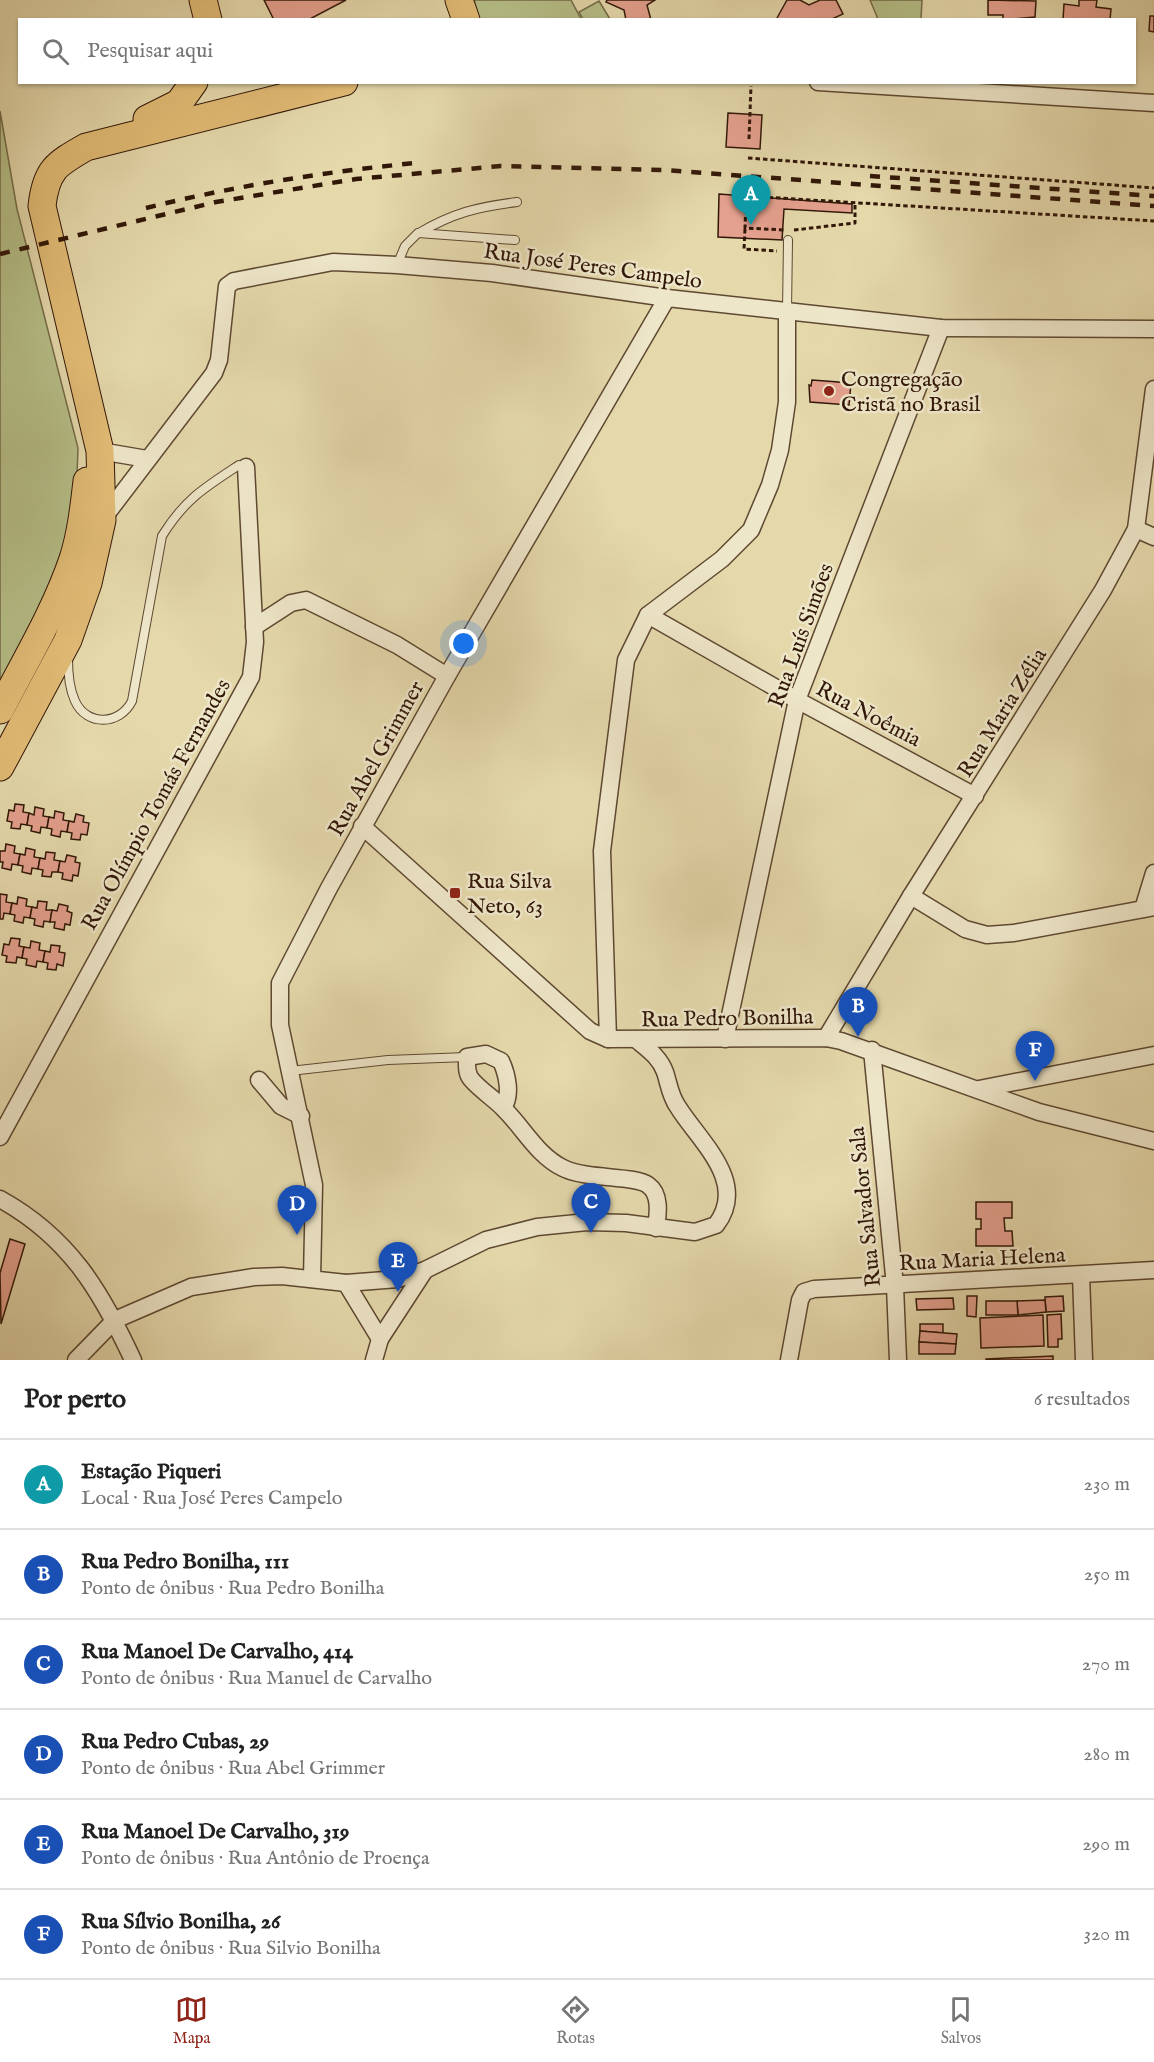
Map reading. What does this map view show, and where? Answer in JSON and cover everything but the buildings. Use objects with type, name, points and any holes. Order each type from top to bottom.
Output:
[{"type":"main road","points":[[203,0],[208,18]]},
{"type":"main road","points":[[459,0],[465,18]]},
{"type":"main road","points":[[0,710],[43,627],[73,559],[87,482],[88,460],[72,374],[45,275],[30,202],[30,182],[42,160],[60,143],[87,132],[152,118],[186,106],[331,84]]},
{"type":"main road","points":[[0,767],[68,640],[88,583],[102,520],[100,451],[42,206],[45,184],[51,170],[86,147],[186,106]]},
{"type":"street","points":[[850,84],[1154,103]]},
{"type":"street","name":"Rua José Peres Campelo","points":[[102,520],[214,373],[219,360],[224,292],[234,281],[306,265],[333,262],[492,273],[667,298],[941,328],[1154,329]]},
{"type":"street","name":"Rua Abel Grimmer","points":[[312,1279],[314,1185],[280,1025],[280,983],[290,958],[362,826],[667,298]]},
{"type":"street","points":[[362,826],[590,1031],[608,1039],[602,851],[626,660],[648,615],[723,559],[751,530],[770,485],[780,450],[788,402],[787,312]]},
{"type":"street","name":"Rua Luís Simões","points":[[725,1039],[797,700],[941,328]]},
{"type":"street","name":"Rua Maria Zélia","points":[[826,1038],[911,896],[1103,590],[1136,529],[1154,389]]},
{"type":"street","points":[[100,451],[147,459]]},
{"type":"street","name":"Rua Olímpio Tomás Fernandes","points":[[0,1137],[243,693],[255,660],[246,467]]},
{"type":"street","points":[[1136,529],[1154,537]]},
{"type":"street","points":[[254,627],[291,603],[306,600],[397,645],[447,676]]},
{"type":"street","name":"Rua Noêmia","points":[[648,615],[797,700],[975,796]]},
{"type":"street","points":[[911,896],[965,929],[987,935],[1014,933],[1148,908],[1154,873]]},
{"type":"street","name":"Rua Pedro Bonilha","points":[[608,1039],[638,1041],[826,1038],[872,1050],[1040,1112],[1154,1141]]},
{"type":"street","points":[[665,1072],[672,1056],[693,1040]]},
{"type":"street","points":[[76,1360],[115,1320],[191,1287],[254,1277],[346,1283],[398,1279],[425,1270],[486,1240],[537,1227],[587,1222],[626,1223],[694,1232],[716,1225],[722,1217],[725,1206],[726,1188],[722,1169],[712,1150],[677,1107],[665,1072],[656,1057],[638,1041]]},
{"type":"street","name":"Rua Salvador Sala","points":[[872,1050],[895,1286],[898,1360]]},
{"type":"street","points":[[503,1108],[508,1099],[508,1087],[501,1061],[486,1054],[468,1057],[467,1069],[471,1080],[503,1108],[541,1152],[562,1168],[590,1178],[647,1184],[654,1191],[657,1200],[656,1228]]},
{"type":"street","points":[[978,1089],[1154,1055]]},
{"type":"street","points":[[259,1080],[281,1106],[301,1116]]},
{"type":"street","points":[[0,1199],[20,1210],[52,1236],[90,1277],[115,1320],[133,1360]]},
{"type":"street","points":[[374,1360],[380,1339],[425,1270]]},
{"type":"street","name":"Rua Maria Helena","points":[[789,1360],[800,1300],[804,1292],[814,1289],[1154,1270]]},
{"type":"street","points":[[1081,1275],[1084,1360]]},
{"type":"street","points":[[346,1283],[380,1339]]},
{"type":"lane","points":[[397,265],[405,246],[418,233],[448,217],[472,208],[517,202]]},
{"type":"lane","points":[[418,233],[515,240]]},
{"type":"lane","points":[[787,312],[788,240]]},
{"type":"lane","points":[[68,640],[68,680],[81,710],[95,718],[120,717],[127,711],[132,701],[162,536],[174,516],[193,495],[239,465],[246,467]]},
{"type":"lane","points":[[290,1071],[428,1057],[468,1057]]},
{"type":"path","points":[[749,140],[751,86]]},
{"type":"path","points":[[748,158],[1154,188]]},
{"type":"path","points":[[747,196],[1154,221]]},
{"type":"path","points":[[746,202],[744,249],[788,252]]},
{"type":"path","points":[[745,228],[788,231],[855,224],[855,203]]},
{"type":"green space","points":[[474,0],[571,0],[580,18],[479,18]]},
{"type":"green space","points":[[870,0],[922,0],[921,18],[878,18]]},
{"type":"green space","points":[[599,1],[609,18],[582,18],[579,12]]},
{"type":"green space","points":[[0,111],[17,209],[78,448],[76,503],[55,583],[0,685]]},
{"type":"railway","points":[[146,208],[279,181],[415,163]]},
{"type":"railway","points":[[0,254],[216,202],[356,179],[501,166],[664,170],[1154,206]]},
{"type":"railway","points":[[870,176],[1154,196]]},
{"type":"place","name":"Estação Piqueri","points":[[751,225]]},
{"type":"place","name":"Congregação Cristã no Brasil","points":[[829,391]]},
{"type":"place","name":"Rua Silva Neto, 63","points":[[455,893]]},
{"type":"place","name":"Rua Pedro Bonilha, 111","points":[[858,1037]]},
{"type":"place","name":"Rua Sílvio Bonilha, 26","points":[[1035,1081]]},
{"type":"place","name":"Rua Manoel De Carvalho, 414","points":[[591,1233]]},
{"type":"place","name":"Rua Pedro Cubas, 29","points":[[297,1235]]},
{"type":"place","name":"Rua Manoel De Carvalho, 319","points":[[398,1292]]}]
